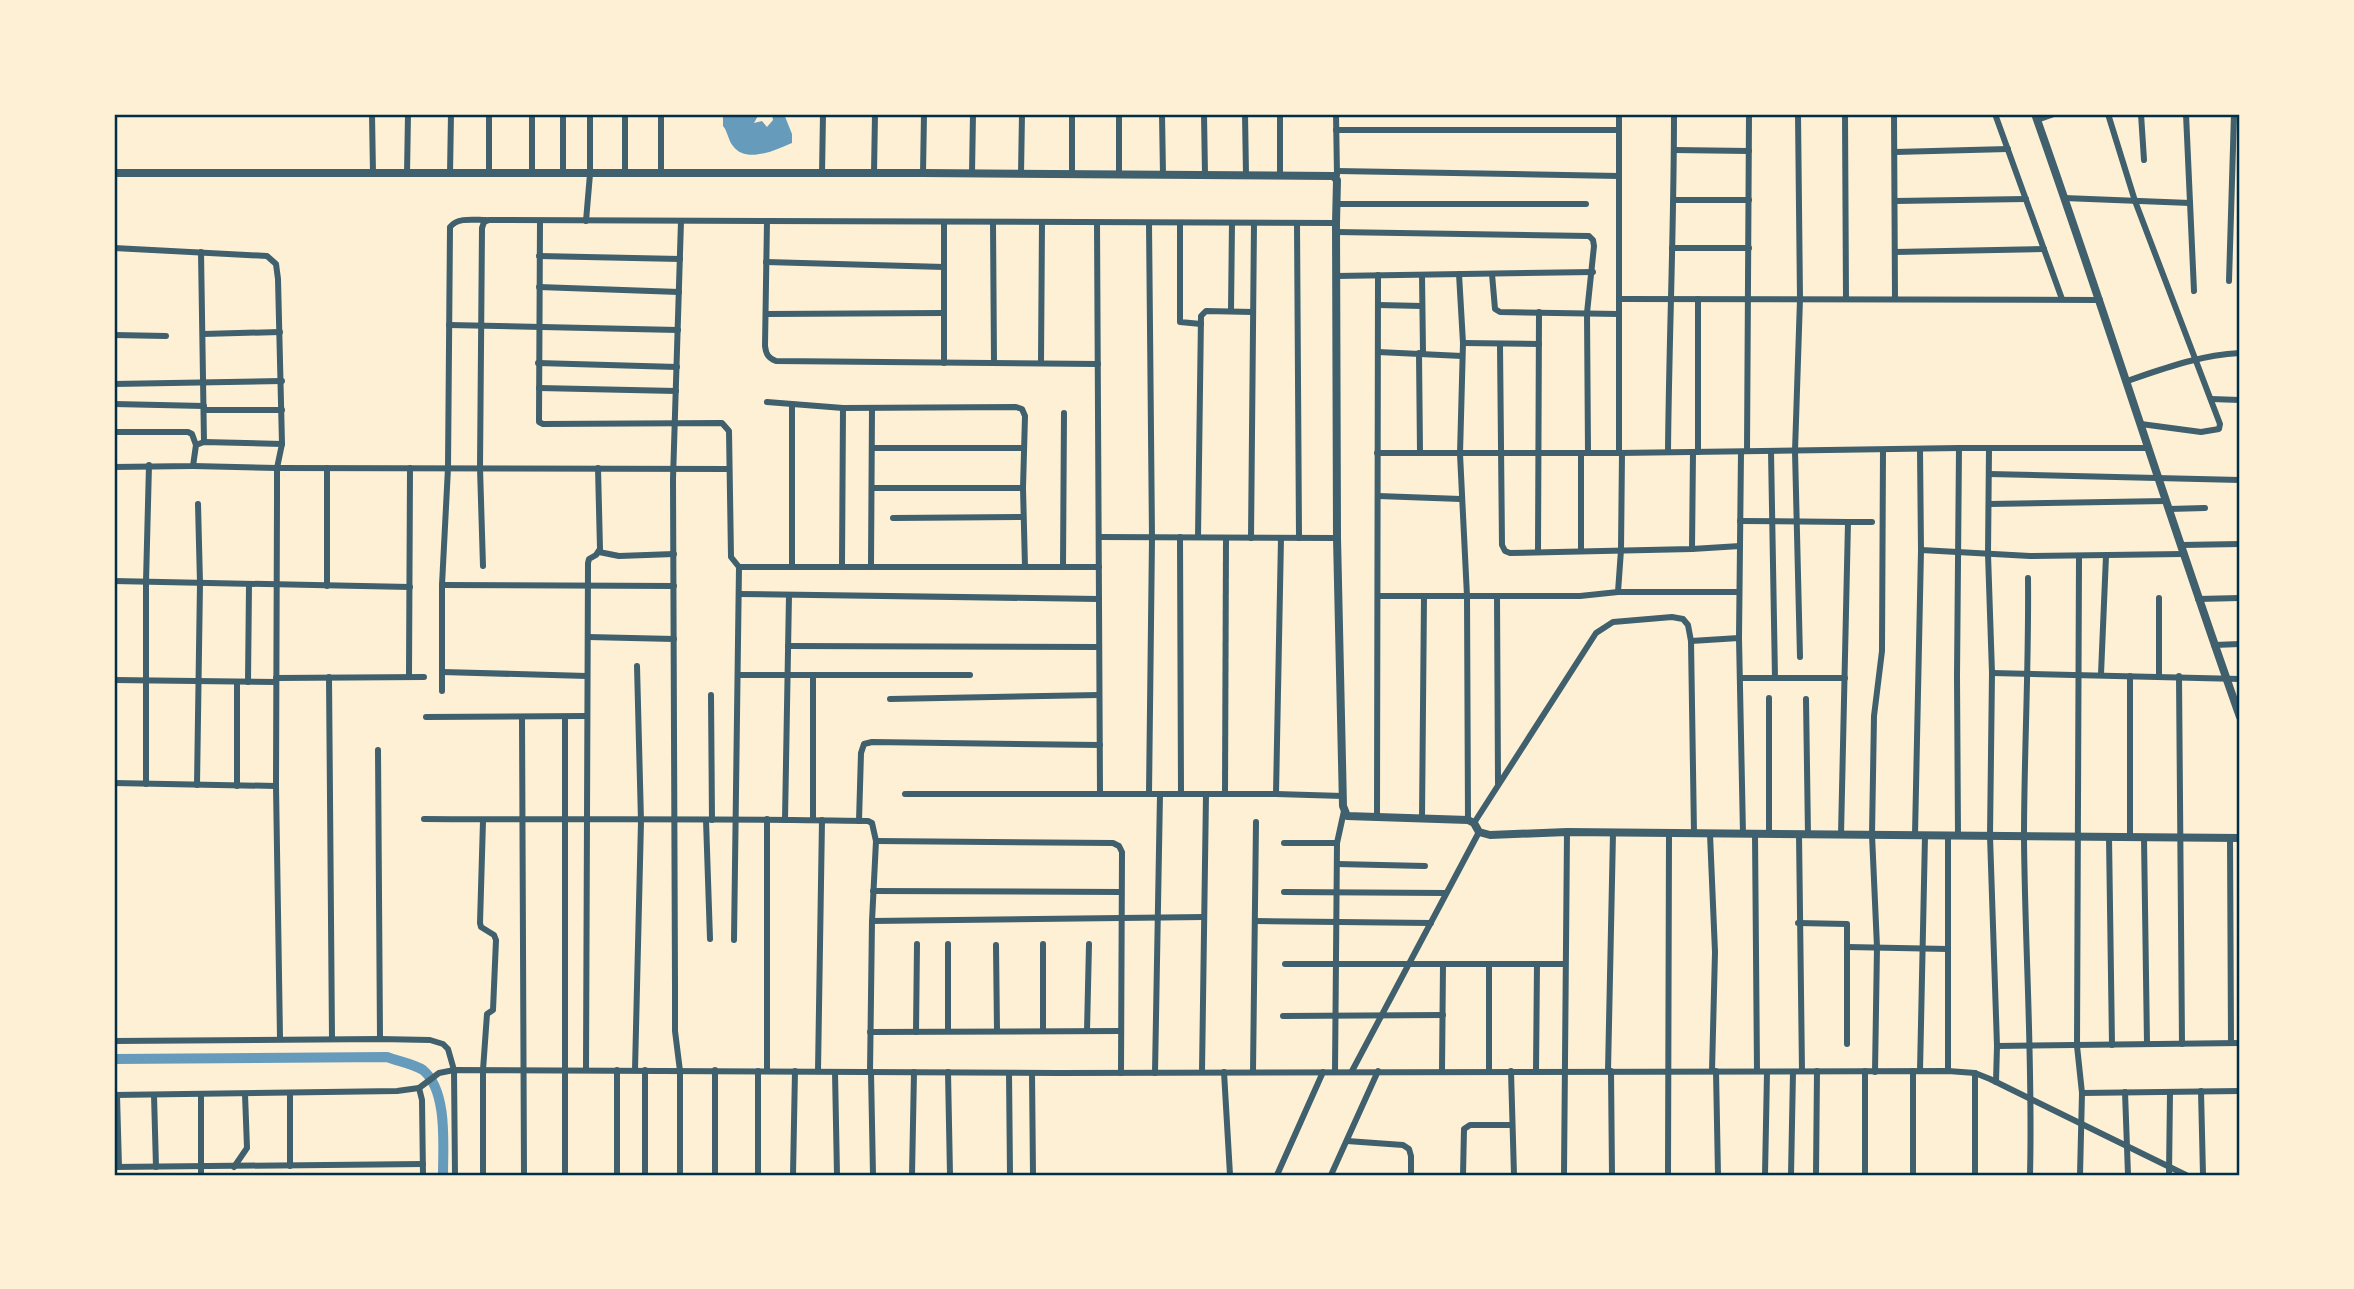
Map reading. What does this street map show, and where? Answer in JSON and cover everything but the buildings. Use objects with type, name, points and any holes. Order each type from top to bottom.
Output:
[{"type":"street","points":[[372,114],[373,174]]},
{"type":"street","points":[[407,174],[408,114]]},
{"type":"street","points":[[450,174],[451,114]]},
{"type":"street","points":[[489,114],[489,174]]},
{"type":"street","points":[[532,114],[532,174]]},
{"type":"street","points":[[563,114],[563,173]]},
{"type":"street","points":[[586,221],[590,174],[590,114]]},
{"type":"street","points":[[625,114],[625,174]]},
{"type":"street","points":[[661,114],[662,174]]},
{"type":"street","points":[[822,114],[822,174]]},
{"type":"street","points":[[874,173],[875,114]]},
{"type":"street","points":[[923,173],[924,114]]},
{"type":"street","points":[[972,173],[974,114]]},
{"type":"street","points":[[1021,174],[1022,114]]},
{"type":"street","points":[[1072,114],[1072,174]]},
{"type":"street","points":[[1119,114],[1119,174]]},
{"type":"street","points":[[1162,114],[1163,175]]},
{"type":"street","points":[[1205,114],[1205,175]]},
{"type":"street","points":[[1245,114],[1246,175]]},
{"type":"street","points":[[1280,114],[1280,176]]},
{"type":"street","points":[[1335,1072],[1337,843],[1344,811],[1337,538],[1336,114]]},
{"type":"street","points":[[1618,592],[1621,550],[1619,114]]},
{"type":"street","points":[[1668,452],[1669,299],[1675,200],[1674,114]]},
{"type":"street","points":[[1743,834],[1739,592],[1749,299],[1749,114]]},
{"type":"street","points":[[1798,114],[1800,299],[1796,451],[1800,657]]},
{"type":"street","points":[[1845,114],[1846,299]]},
{"type":"street","points":[[1894,114],[1895,299]]},
{"type":"street","points":[[1995,114],[2062,299]]},
{"type":"street","points":[[2054,114],[2036,117],[2101,300],[2198,599],[2240,716]]},
{"type":"street","points":[[2108,114],[2135,201],[2220,424],[2219,429],[2212,432],[2141,424]]},
{"type":"street","points":[[2141,114],[2144,160]]},
{"type":"street","points":[[2186,114],[2194,291]]},
{"type":"street","points":[[2229,281],[2234,114]]},
{"type":"street","points":[[1336,131],[1619,130]]},
{"type":"street","points":[[1895,152],[2008,149]]},
{"type":"street","points":[[1674,150],[1749,150]]},
{"type":"street","points":[[114,173],[1619,176]]},
{"type":"street","points":[[2064,198],[2190,203]]},
{"type":"street","points":[[1895,201],[2026,199]]},
{"type":"street","points":[[1675,200],[1749,200]]},
{"type":"street","points":[[1338,204],[1586,204]]},
{"type":"street","points":[[442,691],[442,586],[448,468],[450,227],[460,220],[1297,223],[1336,228],[1589,236],[1594,246],[1587,313],[1581,551]]},
{"type":"street","points":[[483,566],[480,468],[482,228],[484,222],[489,220]]},
{"type":"street","points":[[540,221],[539,422],[726,425],[729,431],[731,557],[734,564],[739,567],[1099,567]]},
{"type":"street","points":[[680,1175],[674,821],[674,468],[681,221]]},
{"type":"street","points":[[766,222],[766,354],[776,361],[1098,364]]},
{"type":"street","points":[[944,222],[944,363]]},
{"type":"street","points":[[993,222],[994,363]]},
{"type":"street","points":[[1041,363],[1042,222]]},
{"type":"street","points":[[1097,223],[1100,794]]},
{"type":"street","points":[[1149,223],[1152,538],[1149,794]]},
{"type":"street","points":[[1180,223],[1180,323],[1201,324]]},
{"type":"street","points":[[1231,311],[1232,223]]},
{"type":"street","points":[[1251,538],[1254,223]]},
{"type":"street","points":[[1297,223],[1299,538]]},
{"type":"street","points":[[114,248],[267,256],[275,264],[282,381],[282,444],[277,468],[276,585],[280,1038]]},
{"type":"street","points":[[1672,248],[1749,248]]},
{"type":"street","points":[[1895,252],[2044,249]]},
{"type":"street","points":[[201,252],[204,442]]},
{"type":"street","points":[[539,256],[680,259]]},
{"type":"street","points":[[766,262],[944,267]]},
{"type":"street","points":[[1336,276],[1593,272]]},
{"type":"street","points":[[1459,274],[1464,343],[1460,454],[1467,596],[1471,821],[1479,832],[1490,835],[1567,832],[2240,838]]},
{"type":"street","points":[[1492,274],[1495,309],[1500,312],[1619,314]]},
{"type":"street","points":[[1377,818],[1378,275]]},
{"type":"street","points":[[1420,453],[1422,275]]},
{"type":"street","points":[[539,287],[679,292]]},
{"type":"street","points":[[1619,299],[2101,300]]},
{"type":"street","points":[[1692,550],[1698,299]]},
{"type":"street","points":[[1378,305],[1422,306]]},
{"type":"street","points":[[1198,537],[1201,316],[1206,310],[1253,312]]},
{"type":"street","points":[[1538,552],[1539,312]]},
{"type":"street","points":[[766,314],[944,313]]},
{"type":"street","points":[[449,326],[678,330]]},
{"type":"street","points":[[203,334],[280,332]]},
{"type":"street","points":[[114,335],[166,336]]},
{"type":"street","points":[[1464,343],[1539,344]]},
{"type":"street","points":[[1500,345],[1503,549],[1510,553],[1692,550],[1740,546]]},
{"type":"street","points":[[1378,352],[1462,356]]},
{"type":"street","points":[[2127,381],[2195,358],[2240,353]]},
{"type":"street","points":[[538,363],[677,367]]},
{"type":"street","points":[[114,384],[282,381]]},
{"type":"street","points":[[539,388],[676,391]]},
{"type":"street","points":[[2211,399],[2240,400]]},
{"type":"street","points":[[767,402],[843,408],[1021,409],[1025,416],[1025,567]]},
{"type":"street","points":[[114,404],[282,410]]},
{"type":"street","points":[[792,405],[792,565]]},
{"type":"street","points":[[842,566],[843,408]]},
{"type":"street","points":[[871,566],[872,408]]},
{"type":"street","points":[[1063,567],[1064,412]]},
{"type":"street","points":[[114,432],[188,432],[192,434],[196,445],[193,466]]},
{"type":"street","points":[[196,445],[204,442],[282,444]]},
{"type":"street","points":[[872,448],[1024,448]]},
{"type":"street","points":[[1958,836],[1959,448]]},
{"type":"street","points":[[1377,453],[2149,448]]},
{"type":"street","points":[[1989,449],[1988,554],[1993,673],[1990,836],[1996,1082]]},
{"type":"street","points":[[1875,1072],[1877,947],[1872,835],[1874,716],[1882,651],[1884,450]]},
{"type":"street","points":[[1915,835],[1921,550],[1920,450]]},
{"type":"street","points":[[1771,451],[1775,678]]},
{"type":"street","points":[[114,467],[149,465],[277,468],[729,469]]},
{"type":"street","points":[[146,784],[149,465]]},
{"type":"street","points":[[327,468],[327,586]]},
{"type":"street","points":[[409,677],[410,468]]},
{"type":"street","points":[[598,468],[599,552]]},
{"type":"street","points":[[1989,474],[2240,480]]},
{"type":"street","points":[[872,488],[1023,488]]},
{"type":"street","points":[[1378,496],[1461,499]]},
{"type":"street","points":[[197,785],[200,583],[198,504]]},
{"type":"street","points":[[1989,504],[2168,505],[2205,508]]},
{"type":"street","points":[[893,518],[1023,517]]},
{"type":"street","points":[[1740,521],[1872,522]]},
{"type":"street","points":[[1841,835],[1847,522]]},
{"type":"street","points":[[1099,537],[1337,538]]},
{"type":"street","points":[[1180,537],[1181,794]]},
{"type":"street","points":[[1225,794],[1226,538]]},
{"type":"street","points":[[1276,794],[1281,538]]},
{"type":"street","points":[[2180,545],[2240,544]]},
{"type":"street","points":[[1921,550],[2078,557],[2183,554]]},
{"type":"street","points":[[586,1070],[589,559],[599,552],[619,556],[674,554]]},
{"type":"street","points":[[2101,674],[2106,556]]},
{"type":"street","points":[[2078,557],[2077,1046],[2082,1093],[2080,1175]]},
{"type":"street","points":[[734,940],[739,567]]},
{"type":"street","points":[[2028,578],[2029,673],[2024,836],[2028,1046],[2032,1099],[2030,1175]]},
{"type":"street","points":[[114,581],[410,587]]},
{"type":"street","points":[[248,682],[249,585]]},
{"type":"street","points":[[442,586],[674,586]]},
{"type":"street","points":[[1378,596],[1580,596],[1618,592],[1739,592]]},
{"type":"street","points":[[739,594],[1099,599]]},
{"type":"street","points":[[785,820],[789,594]]},
{"type":"street","points":[[1422,819],[1424,596]]},
{"type":"street","points":[[1497,596],[1498,785]]},
{"type":"street","points":[[2159,598],[2159,677]]},
{"type":"street","points":[[2198,599],[2240,598]]},
{"type":"street","points":[[1471,821],[1498,785],[1596,633],[1613,622],[1672,617],[1682,619],[1688,625],[1691,641],[1694,833]]},
{"type":"street","points":[[587,638],[674,639]]},
{"type":"street","points":[[1691,641],[1739,638]]},
{"type":"street","points":[[2214,645],[2240,644]]},
{"type":"street","points":[[788,646],[1099,647]]},
{"type":"street","points":[[635,1070],[641,821],[637,666]]},
{"type":"street","points":[[442,672],[587,676]]},
{"type":"street","points":[[1993,673],[2240,679]]},
{"type":"street","points":[[738,675],[970,675]]},
{"type":"street","points":[[813,675],[813,820]]},
{"type":"street","points":[[2130,676],[2130,837]]},
{"type":"street","points":[[2179,676],[2182,1044]]},
{"type":"street","points":[[114,680],[248,682],[329,677],[424,677]]},
{"type":"street","points":[[329,677],[332,1039]]},
{"type":"street","points":[[1740,678],[1845,678]]},
{"type":"street","points":[[237,682],[237,786]]},
{"type":"street","points":[[710,939],[711,695]]},
{"type":"street","points":[[890,699],[1099,695]]},
{"type":"street","points":[[1769,698],[1769,834]]},
{"type":"street","points":[[1802,1071],[1798,923],[1806,699]]},
{"type":"street","points":[[426,717],[587,716]]},
{"type":"street","points":[[522,717],[524,1175]]},
{"type":"street","points":[[565,717],[565,1175]]},
{"type":"street","points":[[859,821],[860,753],[864,744],[1100,745]]},
{"type":"street","points":[[378,750],[380,1039]]},
{"type":"street","points":[[114,783],[276,786]]},
{"type":"street","points":[[905,794],[1343,796]]},
{"type":"street","points":[[1155,1073],[1160,794]]},
{"type":"street","points":[[1202,1072],[1206,794]]},
{"type":"street","points":[[1344,811],[1351,817],[1471,821]]},
{"type":"street","points":[[424,820],[736,819],[873,823],[876,841],[870,1032],[873,1175]]},
{"type":"street","points":[[767,820],[767,1071]]},
{"type":"street","points":[[818,1071],[822,820]]},
{"type":"street","points":[[483,1175],[486,1014],[493,1010],[496,940],[494,935],[481,928],[480,923],[484,821]]},
{"type":"street","points":[[1253,1072],[1256,822]]},
{"type":"street","points":[[1352,1071],[1479,832]]},
{"type":"street","points":[[1564,1175],[1567,832]]},
{"type":"street","points":[[1612,1175],[1610,1071],[1613,833]]},
{"type":"street","points":[[1668,1175],[1669,833]]},
{"type":"street","points":[[1710,834],[1715,952],[1714,1071],[1718,1175]]},
{"type":"street","points":[[1755,834],[1758,1071]]},
{"type":"street","points":[[1913,1175],[1925,836]]},
{"type":"street","points":[[1948,836],[1948,1071]]},
{"type":"street","points":[[2109,837],[2112,1045]]},
{"type":"street","points":[[2144,838],[2147,1044]]},
{"type":"street","points":[[2230,838],[2231,1043]]},
{"type":"street","points":[[876,841],[1114,843],[1119,846],[1122,852],[1121,1073]]},
{"type":"street","points":[[1284,843],[1337,843]]},
{"type":"street","points":[[1337,864],[1425,866]]},
{"type":"street","points":[[873,891],[1121,892]]},
{"type":"street","points":[[1284,892],[1446,893]]},
{"type":"street","points":[[872,921],[1204,917]]},
{"type":"street","points":[[1255,921],[1431,923]]},
{"type":"street","points":[[1798,923],[1847,924],[1847,1044]]},
{"type":"street","points":[[916,1032],[917,944]]},
{"type":"street","points":[[948,944],[948,1031]]},
{"type":"street","points":[[1043,944],[1043,1031]]},
{"type":"street","points":[[1087,1031],[1090,944]]},
{"type":"street","points":[[996,945],[997,1031]]},
{"type":"street","points":[[1848,947],[1948,949]]},
{"type":"street","points":[[1285,964],[1565,964]]},
{"type":"street","points":[[1442,1071],[1443,964]]},
{"type":"street","points":[[1489,964],[1489,1071]]},
{"type":"street","points":[[1536,1071],[1537,964]]},
{"type":"street","points":[[1283,1016],[1443,1015]]},
{"type":"street","points":[[870,1032],[1121,1031]]},
{"type":"street","points":[[114,1041],[280,1038],[430,1040],[443,1044],[448,1049],[454,1070],[455,1175]]},
{"type":"street","points":[[1997,1046],[2240,1043]]},
{"type":"street","points":[[423,1164],[116,1167],[116,1095],[397,1091],[421,1086],[439,1073],[454,1070],[1009,1073],[1948,1071],[1975,1073],[1996,1082],[2186,1175]]},
{"type":"street","points":[[617,1070],[617,1175]]},
{"type":"street","points":[[645,1070],[645,1175]]},
{"type":"street","points":[[715,1070],[715,1175]]},
{"type":"street","points":[[758,1071],[758,1175]]},
{"type":"street","points":[[793,1175],[795,1071]]},
{"type":"street","points":[[1331,1175],[1378,1071]]},
{"type":"street","points":[[1511,1071],[1514,1175]]},
{"type":"street","points":[[1816,1175],[1817,1071]]},
{"type":"street","points":[[1865,1071],[1865,1175]]},
{"type":"street","points":[[835,1072],[837,1175]]},
{"type":"street","points":[[912,1175],[914,1072]]},
{"type":"street","points":[[948,1072],[950,1175]]},
{"type":"street","points":[[1223,1072],[1230,1175]]},
{"type":"street","points":[[1277,1175],[1324,1072]]},
{"type":"street","points":[[1765,1175],[1767,1072]]},
{"type":"street","points":[[1791,1175],[1793,1072]]},
{"type":"street","points":[[1009,1073],[1010,1175]]},
{"type":"street","points":[[1032,1073],[1033,1175]]},
{"type":"street","points":[[1975,1073],[1975,1175]]},
{"type":"street","points":[[421,1086],[423,1175]]},
{"type":"street","points":[[2201,1091],[2203,1175]]},
{"type":"street","points":[[2082,1093],[2240,1091]]},
{"type":"street","points":[[2125,1092],[2128,1175]]},
{"type":"street","points":[[2169,1175],[2170,1092]]},
{"type":"street","points":[[290,1093],[290,1166]]},
{"type":"street","points":[[201,1094],[201,1175]]},
{"type":"street","points":[[240,1175],[237,1166],[247,1148],[245,1094]]},
{"type":"street","points":[[154,1095],[156,1167]]},
{"type":"street","points":[[1463,1175],[1464,1129],[1470,1125],[1512,1125]]},
{"type":"street","points":[[1347,1141],[1403,1146],[1409,1149],[1411,1175]]},
{"type":"water","points":[[723,114],[759,114],[754,123],[762,121],[767,127],[773,120],[772,114],[784,114],[792,134],[792,143],[761,154],[745,154],[731,144],[723,126]]},
{"type":"waterway","points":[[114,1059],[387,1057],[410,1064],[423,1070],[437,1091],[442,1119],[443,1175]]}]
